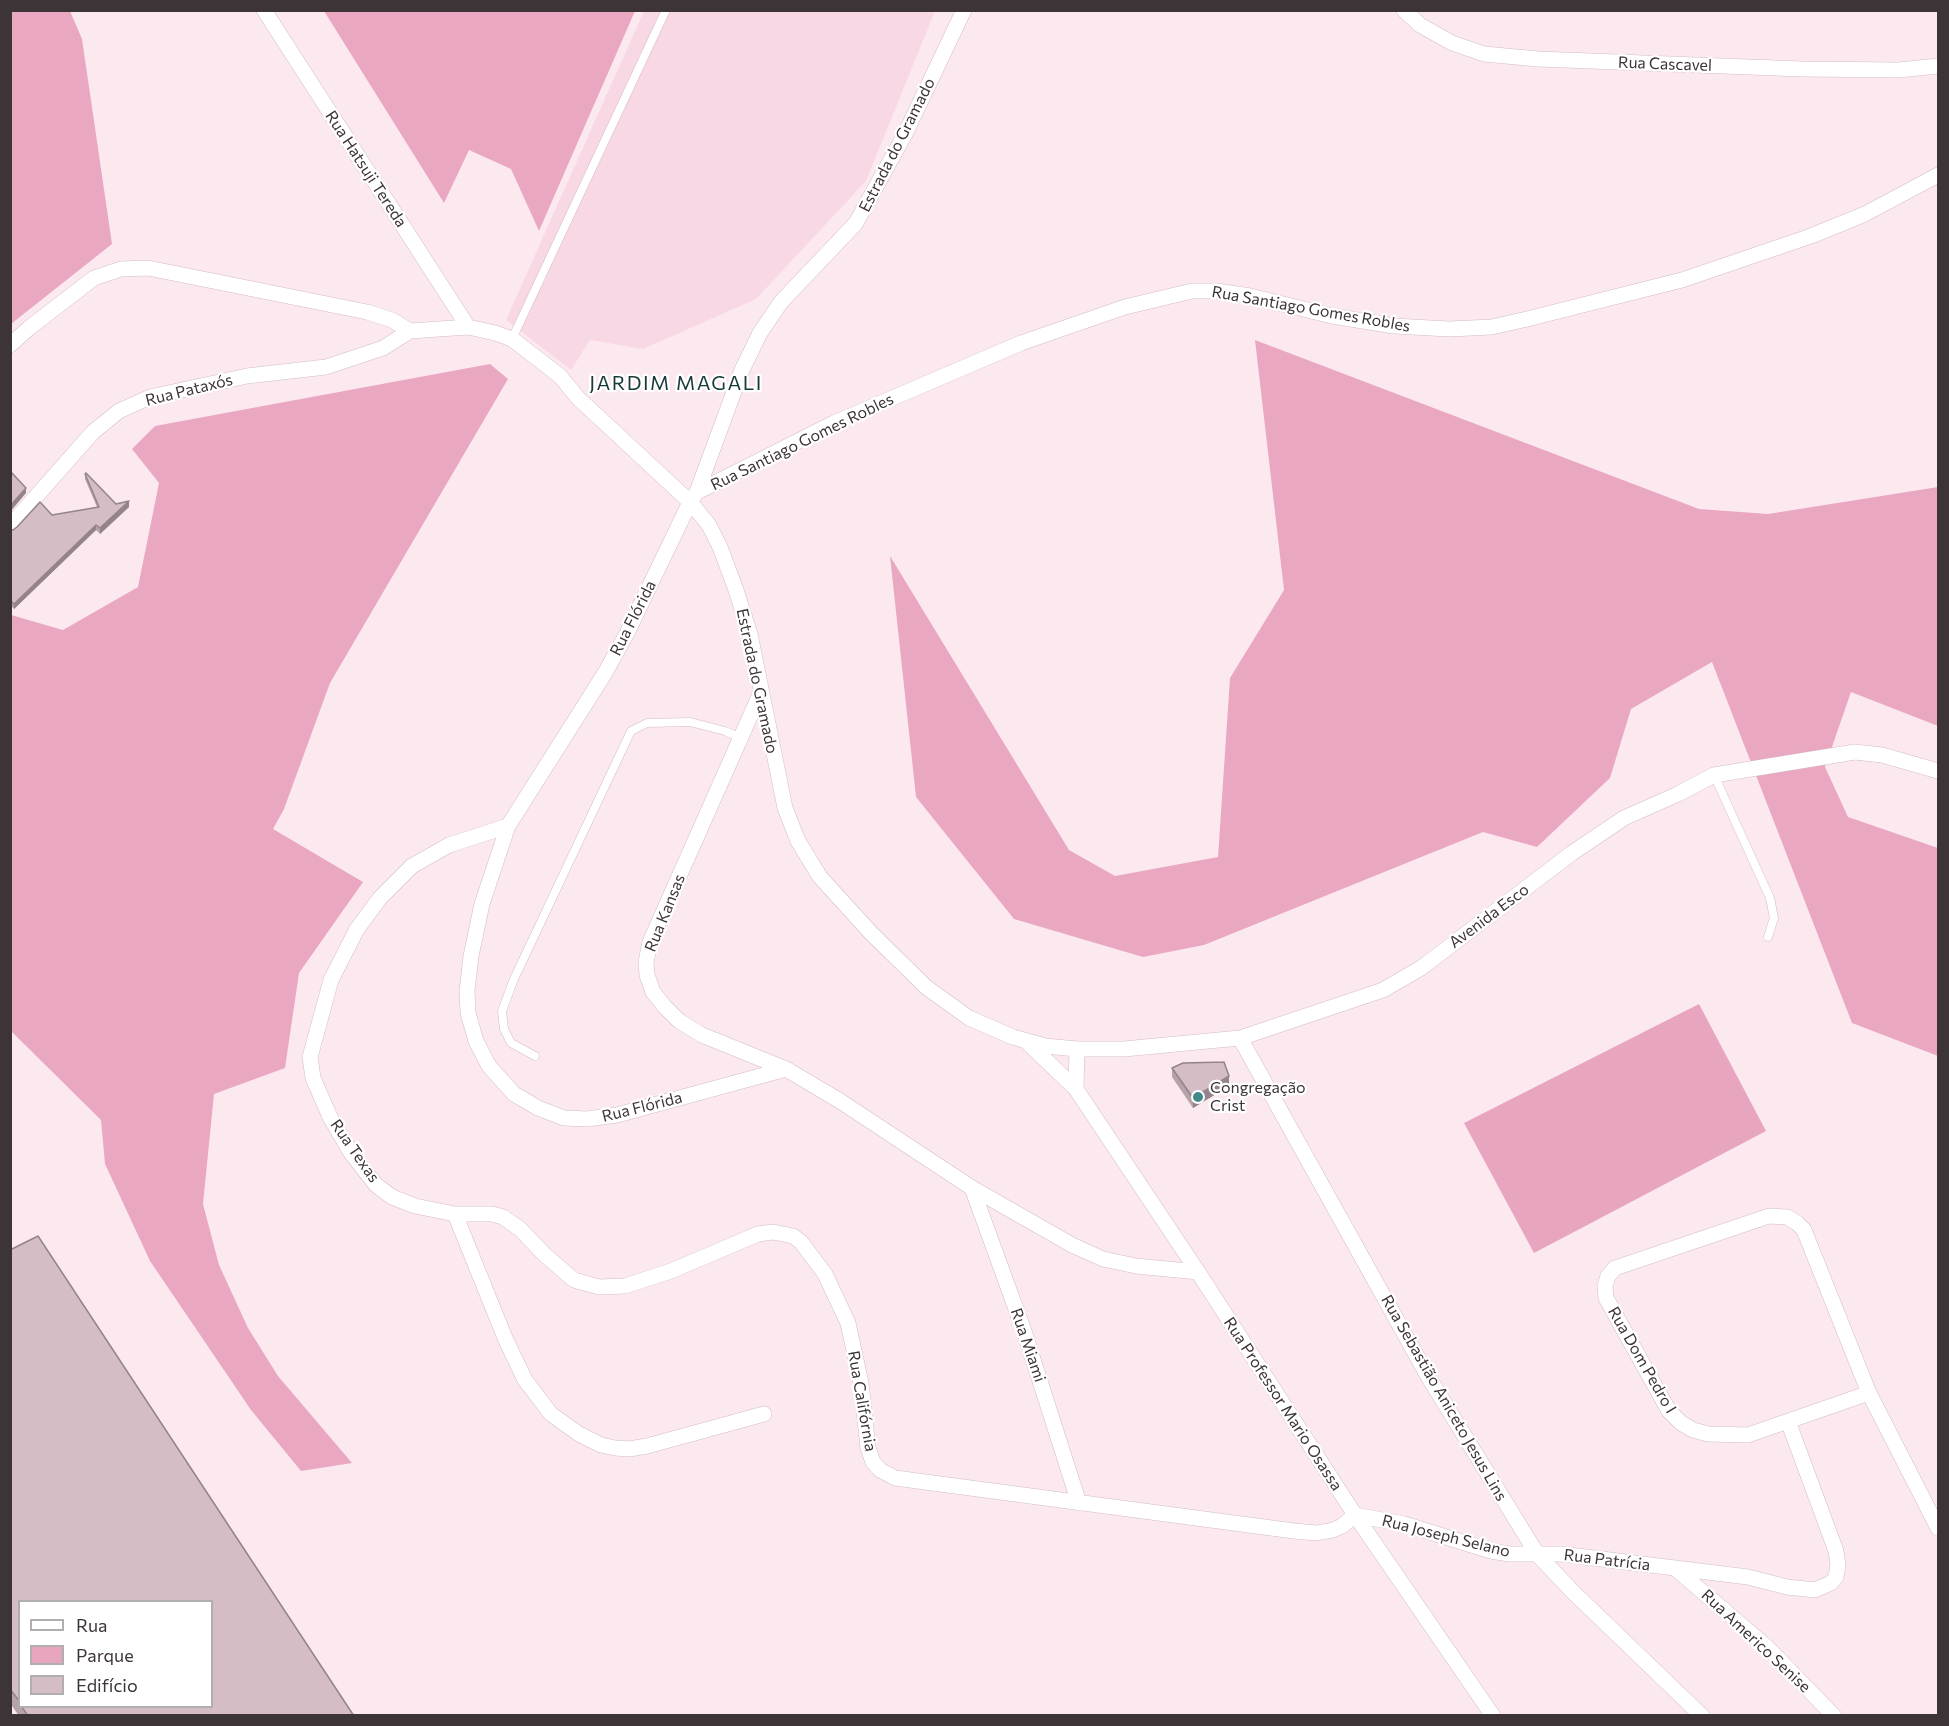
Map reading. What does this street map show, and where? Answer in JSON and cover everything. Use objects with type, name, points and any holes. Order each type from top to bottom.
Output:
[{"type":"street","name":"Rua Hatsuji Tereda","points":[[264,10],[468,327]]},
{"type":"street","name":"Rua Cascavel","points":[[1404,10],[1420,25],[1452,43],[1484,54],[1538,59],[1802,69],[1899,70],[1938,66]]},
{"type":"street","name":"Estrada do Gramado","points":[[966,11],[905,134],[856,223],[780,302],[759,333],[741,370],[693,497],[720,547],[750,634],[785,808],[798,841],[820,877],[871,933],[926,987],[969,1018],[1025,1040]]},
{"type":"street","name":"Rua Santiago Gomes Robles","points":[[693,497],[834,423],[1021,343],[1125,308],[1192,291],[1216,291],[1250,296],[1332,316],[1394,326],[1449,329],[1492,327],[1682,280],[1810,236],[1865,214],[1938,175]]},
{"type":"street","points":[[10,345],[94,278],[121,269],[139,268],[367,312],[392,320],[410,331],[468,327],[495,333],[512,339],[560,376],[578,398],[693,497]]},
{"type":"street","name":"Rua Pataxós","points":[[10,526],[93,432],[119,411],[150,397],[236,378],[326,367],[383,348],[410,331]]},
{"type":"street","name":"Rua Flórida","points":[[693,497],[605,673],[508,826],[482,904],[466,991],[468,1013],[476,1041],[489,1066],[514,1094],[538,1108],[564,1118],[587,1119],[617,1115],[786,1069]]},
{"type":"street","name":"Rua Kansas","points":[[761,692],[650,942],[646,962],[647,975],[653,992],[679,1021],[702,1035],[786,1069]]},
{"type":"street","name":"Avenida Esco","points":[[1025,1040],[1057,1048],[1124,1049],[1240,1038],[1383,990],[1420,968],[1572,853],[1624,818],[1714,775],[1855,752],[1882,755],[1938,771]]},
{"type":"street","name":"Rua Texas","points":[[455,1214],[415,1206],[392,1197],[376,1185],[351,1153],[330,1117],[313,1078],[310,1057],[331,980],[357,929],[380,898],[412,866],[449,845],[508,826]]},
{"type":"street","name":"Rua Sebastião Aniceto Jesus Lins","points":[[1240,1038],[1429,1378],[1537,1554],[1573,1592],[1702,1716]]},
{"type":"street","name":"Rua Professor Mario Osassa","points":[[1025,1040],[1076,1089],[1355,1515],[1493,1716]]},
{"type":"street","points":[[1076,1089],[1077,1049]]},
{"type":"street","points":[[786,1069],[840,1101],[972,1188],[1072,1245],[1102,1259],[1136,1266],[1198,1272]]},
{"type":"street","name":"Rua Miami","points":[[972,1188],[1024,1331],[1079,1503]]},
{"type":"street","points":[[455,1214],[505,1338],[525,1380],[551,1414],[579,1434],[615,1448],[629,1449],[764,1414]]},
{"type":"street","name":"Rua Califórnia","points":[[455,1214],[492,1214],[503,1217],[520,1229],[574,1280],[599,1287],[625,1286],[671,1271],[759,1234],[773,1232],[794,1236],[825,1274],[848,1323],[861,1383],[868,1448],[873,1462],[880,1470],[895,1478],[1317,1533],[1342,1526],[1355,1515]]},
{"type":"street","name":"Rua Dom Pedro I","points":[[1769,1215],[1787,1216],[1804,1230],[1869,1393],[1748,1435],[1708,1434],[1693,1430],[1681,1423],[1670,1411],[1606,1298],[1605,1286],[1608,1276],[1615,1268],[1769,1215]]},
{"type":"street","points":[[1869,1393],[1938,1528]]},
{"type":"street","name":"Rua Patrícia","points":[[1537,1554],[1561,1554],[1748,1577],[1787,1587],[1815,1590],[1831,1583],[1836,1577],[1838,1565],[1836,1551],[1788,1421]]},
{"type":"street","name":"Rua Joseph Selano","points":[[1355,1515],[1404,1524],[1491,1551],[1509,1554],[1537,1554]]},
{"type":"street","name":"Rua Americo Senise","points":[[1676,1569],[1768,1648],[1834,1716]]},
{"type":"lane","points":[[512,339],[666,10]]},
{"type":"lane","points":[[535,1056],[511,1043],[504,1029],[502,1011],[513,979],[631,731],[647,723],[690,722],[725,731],[741,738]]},
{"type":"lane","points":[[1714,775],[1770,898],[1774,918],[1768,937]]},
{"type":"shaded area","points":[[11,10],[70,11],[82,39],[112,244],[11,324]]},
{"type":"shaded area","points":[[324,11],[635,11],[539,231],[511,169],[469,150],[444,203]]},
{"type":"shaded area","points":[[644,11],[935,11],[866,181],[756,299],[643,349],[590,340],[571,370],[506,320]]},
{"type":"shaded area","points":[[1255,340],[1699,509],[1768,514],[1938,487],[1938,726],[1851,692],[1825,767],[1848,817],[1938,848],[1938,1056],[1852,1023],[1712,662],[1631,709],[1610,778],[1537,847],[1483,832],[1204,945],[1143,957],[1014,919],[916,797],[890,556],[1069,850],[1115,876],[1218,857],[1230,678],[1284,590]]},
{"type":"shaded area","points":[[490,364],[508,379],[330,683],[284,809],[273,829],[363,882],[299,973],[285,1068],[214,1094],[203,1204],[219,1265],[248,1328],[278,1376],[352,1463],[301,1471],[251,1410],[150,1261],[105,1164],[101,1120],[11,1031],[11,615],[63,630],[138,587],[159,483],[132,449],[155,426]]},
{"type":"green space","points":[[1699,1004],[1766,1131],[1534,1253],[1464,1123]]},
{"type":"building","points":[[12,473],[26,488],[10,506],[10,475]]},
{"type":"building","points":[[86,473],[116,504],[129,501],[100,528],[96,525],[14,604],[10,600],[10,530],[17,527],[40,502],[52,515],[99,507]]},
{"type":"building","points":[[1224,1062],[1229,1076],[1193,1098],[1172,1068],[1183,1063]]},
{"type":"building","points":[[38,1236],[354,1716],[28,1716],[23,1708],[213,1708],[213,1600],[18,1600],[18,1699],[10,1689],[10,1250]]},
{"type":"place","name":"Congregação Crist","points":[[1198,1097]]},
{"type":"district","name":"JARDIM MAGALI","points":[[676,383]]}]
